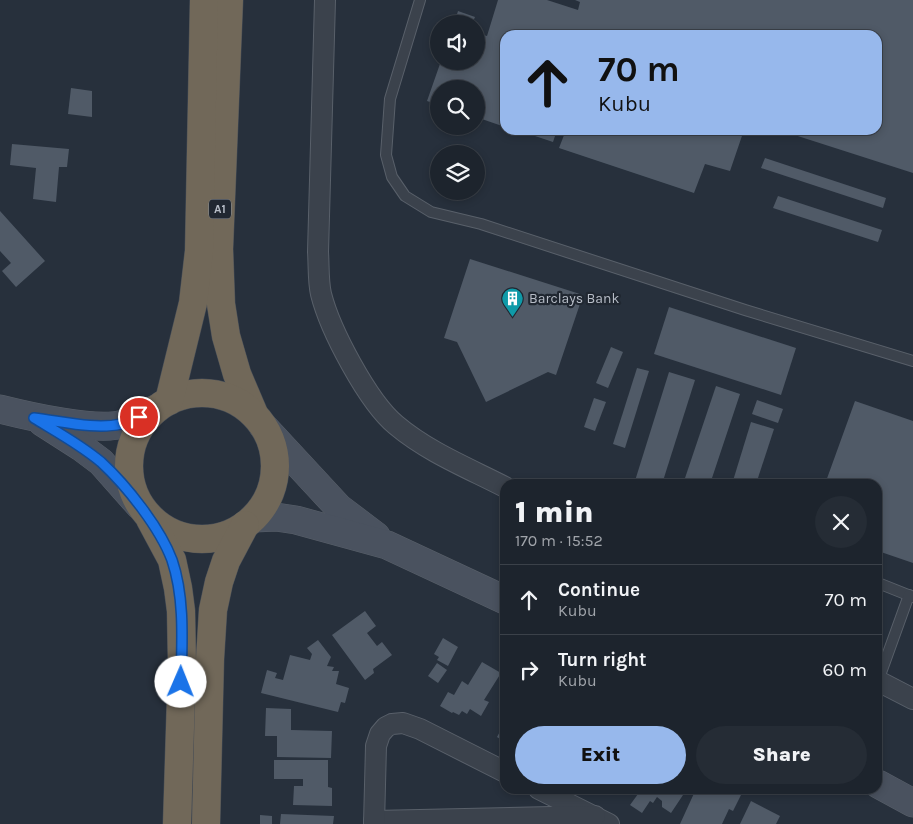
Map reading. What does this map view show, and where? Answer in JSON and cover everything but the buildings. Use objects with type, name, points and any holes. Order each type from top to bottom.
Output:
[{"type":"highway","name":"A1","points":[[178,824],[182,664],[181,611],[178,588],[172,560],[131,485],[128,463],[136,433],[145,420],[162,405],[193,304],[199,251],[204,0]]},
{"type":"highway","name":"A1","points":[[206,824],[213,610],[226,561],[250,522],[266,502],[274,483],[275,464],[272,444],[258,420],[238,374],[226,336],[222,304],[219,249],[229,0]]},
{"type":"highway","points":[[162,405],[183,395],[213,394],[242,404],[258,420]]},
{"type":"highway","name":"A1","points":[[145,512],[166,531],[186,538],[206,540],[227,535],[250,522]]},
{"type":"main road","points":[[0,409],[34,418],[110,426],[123,424],[162,405]]},
{"type":"main road","points":[[34,418],[81,447],[100,462],[145,512]]},
{"type":"main road","points":[[258,420],[339,508],[387,545]]},
{"type":"main road","points":[[250,522],[276,517],[296,520],[387,545],[500,598]]},
{"type":"main road","points":[[882,774],[913,789]]},
{"type":"main road","points":[[882,786],[913,803]]},
{"type":"street","points":[[326,0],[318,252],[321,292],[326,309],[343,350],[375,402],[394,424],[420,443],[500,484]]},
{"type":"street","points":[[882,683],[913,698]]},
{"type":"street","points":[[500,769],[420,729],[403,723],[392,724],[386,727],[380,734],[376,746],[374,823],[602,820]]},
{"type":"street","points":[[549,794],[602,820]]},
{"type":"lane","points":[[420,0],[390,99],[386,155],[392,178],[405,196],[431,212],[481,224],[744,310],[913,361]]},
{"type":"lane","points":[[882,585],[911,596],[882,671]]},
{"type":"place","name":"Barclays Bank","points":[[513,317]]},
{"type":"route","points":[[139,417],[123,424],[110,426],[34,418],[81,447],[100,462],[150,518],[172,560],[178,588],[181,611],[181,682]]}]
